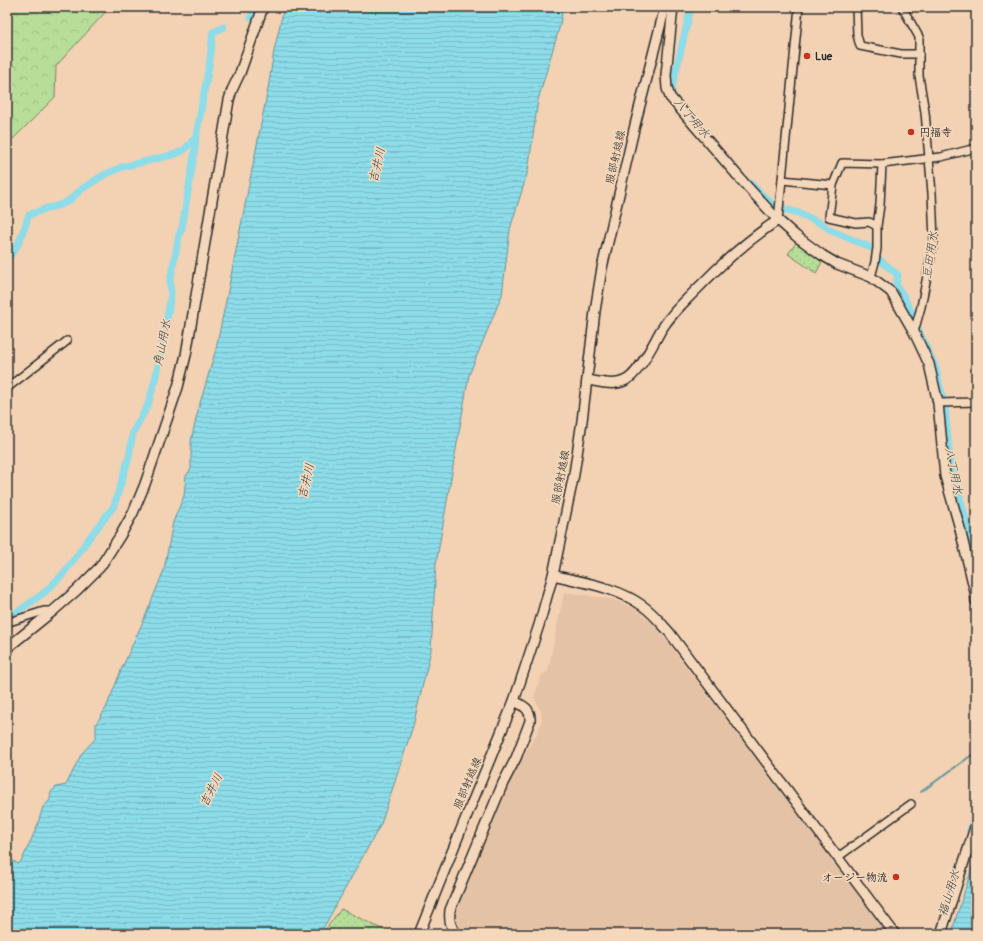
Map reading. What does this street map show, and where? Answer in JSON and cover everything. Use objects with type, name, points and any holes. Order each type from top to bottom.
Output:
[{"type":"street","points":[[7,648],[53,611],[100,567],[133,513],[145,484],[178,387],[186,355],[229,100],[263,7]]},
{"type":"street","name":"服部射越線","points":[[419,934],[514,701],[539,625],[553,575],[574,474],[588,380],[595,311],[602,268],[635,125],[665,7]]},
{"type":"street","points":[[673,7],[666,75],[667,88],[670,97],[744,184],[778,220],[796,236],[822,255],[837,264],[871,277],[891,292],[914,332],[929,364],[938,403],[940,433],[946,476],[959,525],[976,601]]},
{"type":"street","points":[[588,380],[601,383],[613,383],[624,381],[633,375],[673,312],[737,251],[778,220],[799,7]]},
{"type":"street","points":[[856,7],[856,35],[860,46],[901,54],[919,54]]},
{"type":"street","points":[[902,7],[919,37],[919,76],[930,158],[934,240],[921,307],[914,332]]},
{"type":"street","points":[[877,226],[869,222],[856,223],[829,217],[833,185],[842,163],[882,164],[930,158],[976,148]]},
{"type":"street","points":[[871,277],[877,248],[877,226],[880,205],[882,164]]},
{"type":"street","points":[[782,180],[833,185]]},
{"type":"street","points":[[7,388],[67,341]]},
{"type":"street","points":[[938,403],[976,402]]},
{"type":"street","points":[[553,575],[608,588],[643,606],[656,617],[669,632],[895,934]]},
{"type":"street","points":[[8,621],[44,611],[53,611]]},
{"type":"street","points":[[456,934],[450,924],[450,910],[503,783],[516,758],[530,721],[529,711],[524,706],[514,701]]},
{"type":"street","points":[[838,858],[911,804]]},
{"type":"street","points":[[941,934],[974,837],[976,824]]},
{"type":"shaded area","points":[[564,592],[612,599],[634,608],[654,624],[888,934],[461,934],[457,929],[455,922],[455,912],[504,792],[521,759],[537,734],[542,719],[541,711],[534,697],[541,676],[548,671]]},
{"type":"green space","points":[[7,7],[110,7],[56,66],[55,97],[7,145]]},
{"type":"green space","points":[[796,243],[822,262],[816,273],[788,254]]},
{"type":"green space","points":[[341,909],[392,934],[322,934]]},
{"type":"water","name":"吉井川","points":[[284,7],[563,7],[560,25],[538,100],[528,171],[510,229],[502,295],[469,375],[436,564],[431,650],[413,726],[381,824],[320,934],[7,934],[7,861],[12,860],[18,864],[22,860],[36,829],[43,807],[50,800],[51,792],[56,787],[66,785],[82,753],[96,738],[96,724],[106,708],[164,570],[173,522],[184,496],[186,476],[191,469],[191,441],[198,410],[216,349],[268,89],[274,51]]},
{"type":"water","points":[[976,855],[976,934],[951,934]]},
{"type":"waterway","name":"角山用水","points":[[251,17],[254,7]]},
{"type":"waterway","name":"八丁用水","points":[[673,95],[671,92],[691,7]]},
{"type":"waterway","name":"角山用水","points":[[7,617],[20,610],[45,592],[63,574],[114,506],[129,457],[133,432],[148,405],[155,380],[171,295],[170,282],[179,235],[182,228],[210,60],[213,32],[224,27]]},
{"type":"waterway","points":[[7,259],[18,244],[29,215],[67,202],[82,189],[102,176],[122,167],[176,154],[184,150],[196,137]]},
{"type":"waterway","name":"八丁用水","points":[[750,183],[774,206]]},
{"type":"waterway","name":"八丁用水","points":[[784,209],[799,213],[822,224],[832,231],[874,249]]},
{"type":"waterway","name":"八丁用水","points":[[880,260],[898,275],[896,285],[904,297],[915,320]]},
{"type":"waterway","name":"八丁用水","points":[[917,327],[935,366],[943,399]]},
{"type":"waterway","name":"八丁用水","points":[[945,408],[950,462],[976,556]]},
{"type":"waterway","points":[[921,792],[976,752]]},
{"type":"waterway","name":"福山用水","points":[[970,831],[976,806]]},
{"type":"place","name":"Lue","points":[[807,56]]},
{"type":"place","name":"円福寺","points":[[911,132]]},
{"type":"place","name":"オージー物流","points":[[896,877]]},
{"type":"water label","name":"豆田用水","points":[[930,255]]}]
